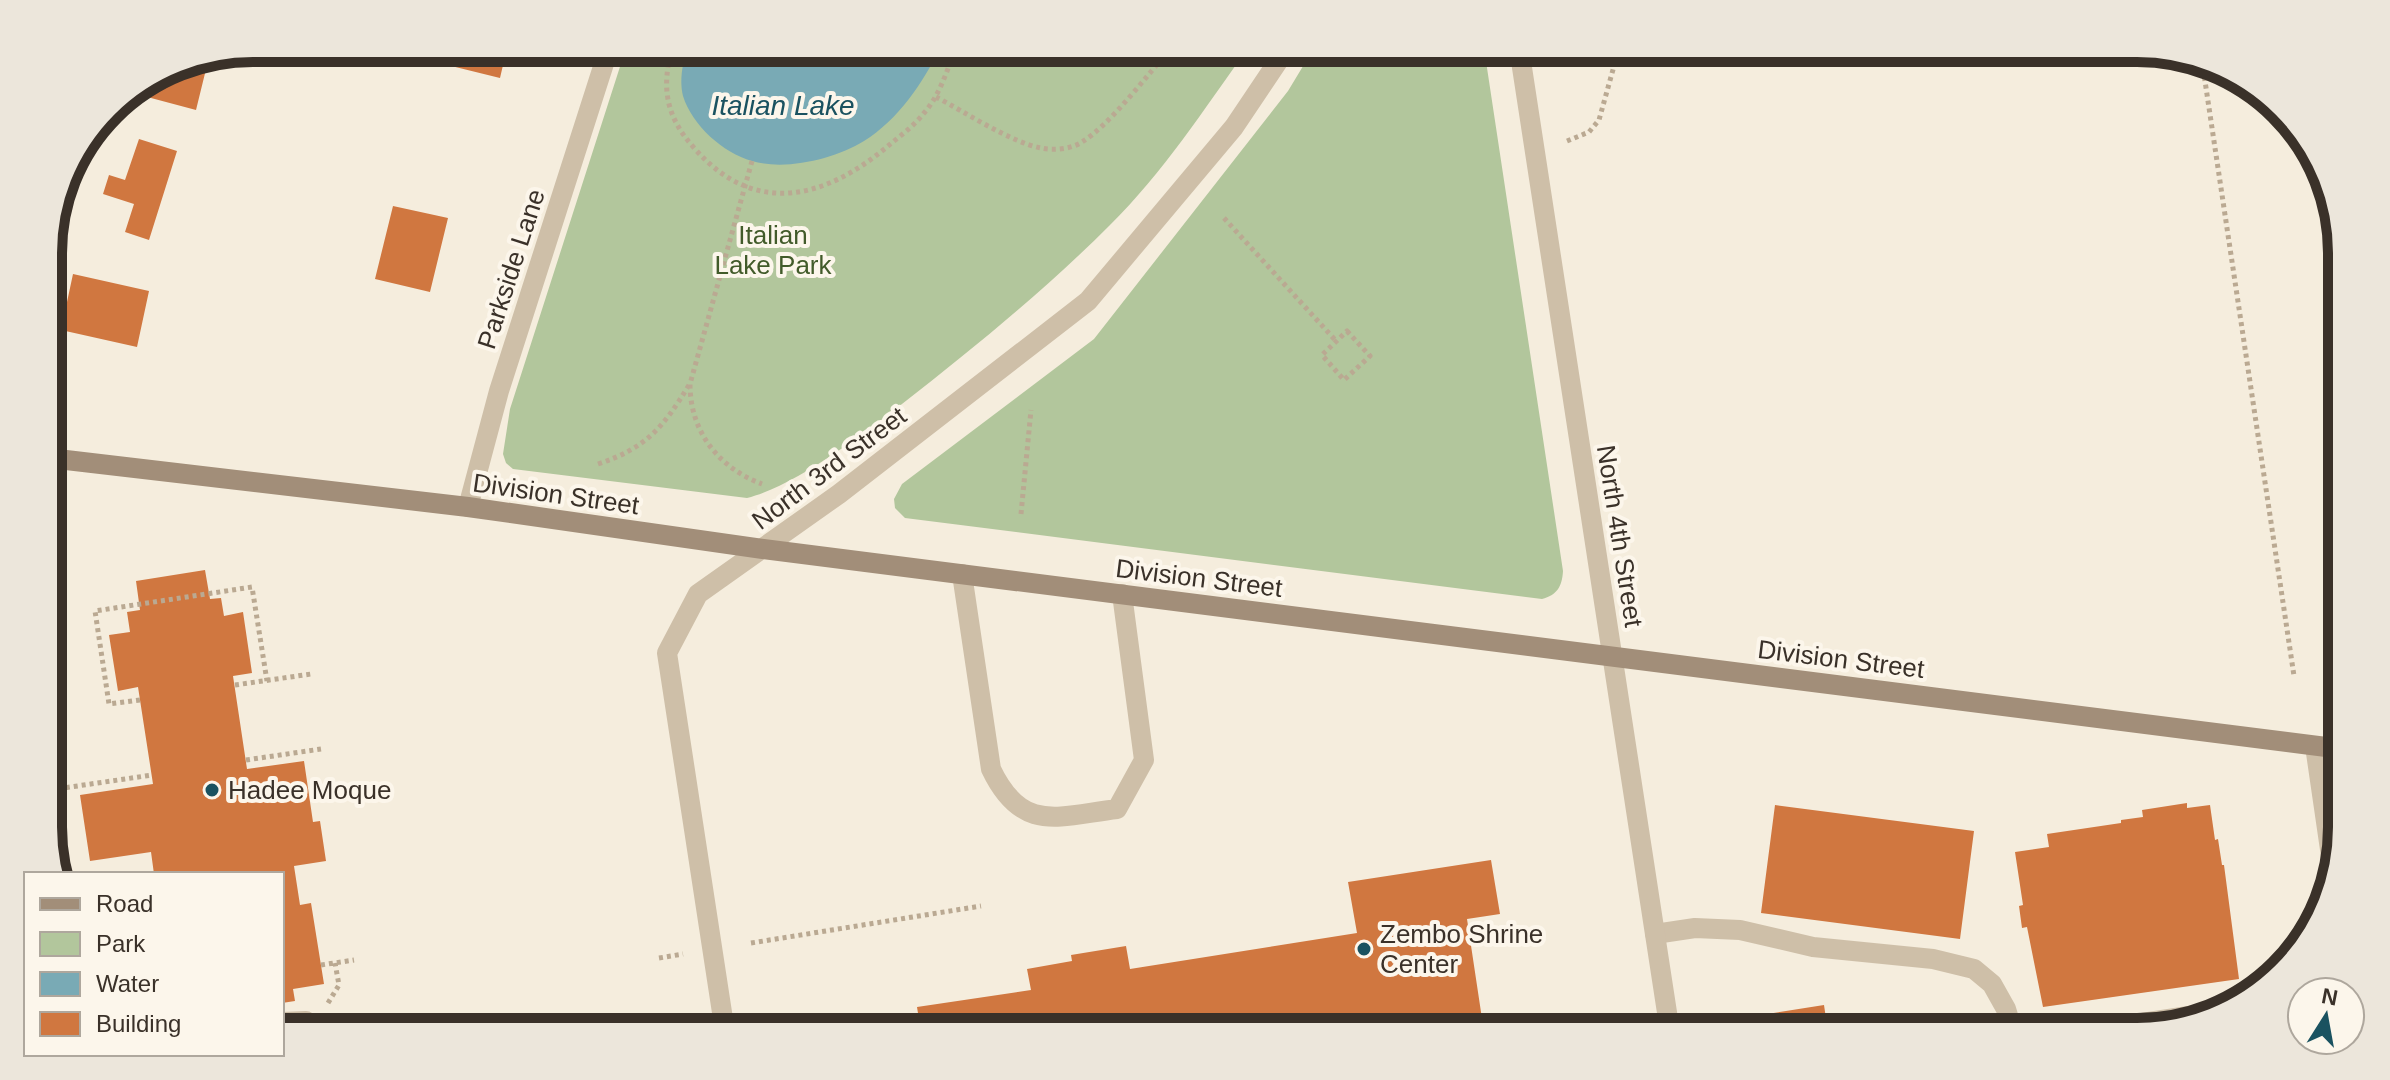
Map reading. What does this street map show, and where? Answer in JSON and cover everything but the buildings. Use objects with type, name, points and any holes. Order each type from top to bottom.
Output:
[{"type":"main road","name":"Division Street","points":[[62,460],[468,507],[763,549],[2328,747]]},
{"type":"street","name":"Parkside Lane","points":[[468,507],[499,391],[605,62]]},
{"type":"street","name":"North 3rd Street","points":[[723,1018],[667,653],[698,594],[913,438],[1088,301],[1234,127],[1278,62]]},
{"type":"street","name":"North 4th Street","points":[[1521,62],[1668,1018]]},
{"type":"street","points":[[962,574],[991,769],[1001,791],[1019,809],[1043,818],[1117,809],[1144,760],[1122,594]]},
{"type":"street","points":[[2315,746],[2328,836]]},
{"type":"street","points":[[1655,934],[1695,928],[1740,930],[1813,947],[1933,959],[1974,969],[1992,984],[2009,1018]]},
{"type":"path","points":[[668,62],[665,89],[674,118],[688,141],[726,178],[743,187],[771,193],[793,192],[839,181],[875,157],[910,128],[936,97],[950,62]]},
{"type":"path","points":[[936,97],[1013,137],[1040,148],[1059,149],[1080,144],[1097,130],[1158,62]]},
{"type":"path","points":[[1567,141],[1589,132],[1599,120],[1615,62]]},
{"type":"path","points":[[2204,75],[2294,676]]},
{"type":"path","points":[[752,161],[690,384],[690,399],[698,427],[712,449],[729,468],[762,484]]},
{"type":"path","points":[[1224,218],[1337,342]]},
{"type":"path","points":[[1347,331],[1370,356],[1344,380],[1322,355],[1337,342],[1347,331]]},
{"type":"path","points":[[598,464],[642,445],[671,415],[690,384]]},
{"type":"path","points":[[1021,514],[1031,410]]},
{"type":"path","points":[[140,700],[109,704],[95,611],[252,587],[267,681]]},
{"type":"path","points":[[235,685],[311,674]]},
{"type":"path","points":[[246,760],[321,749]]},
{"type":"path","points":[[62,788],[152,775]]},
{"type":"path","points":[[751,943],[981,906]]},
{"type":"path","points":[[659,958],[684,954]]},
{"type":"path","points":[[321,965],[354,960]]},
{"type":"path","points":[[326,1006],[339,985],[335,963]]},
{"type":"green space","name":"Italian Lake Park","points":[[622,62],[1238,62],[1147,184],[1060,273],[982,340],[868,430],[785,483],[747,498],[513,469],[506,463],[503,454],[510,409]]},
{"type":"green space","points":[[1306,62],[1486,62],[1563,571],[1558,590],[1542,599],[905,518],[895,508],[894,499],[902,484],[1094,339],[1288,91]]},
{"type":"water","name":"Italian Lake","points":[[684,62],[932,62],[908,100],[888,123],[864,141],[810,162],[780,165],[741,157],[710,136],[687,107],[682,90]]},
{"type":"place","name":"Hadee Moque","points":[[212,790]]},
{"type":"place","name":"Zembo Shrine Center","points":[[1364,949]]}]
